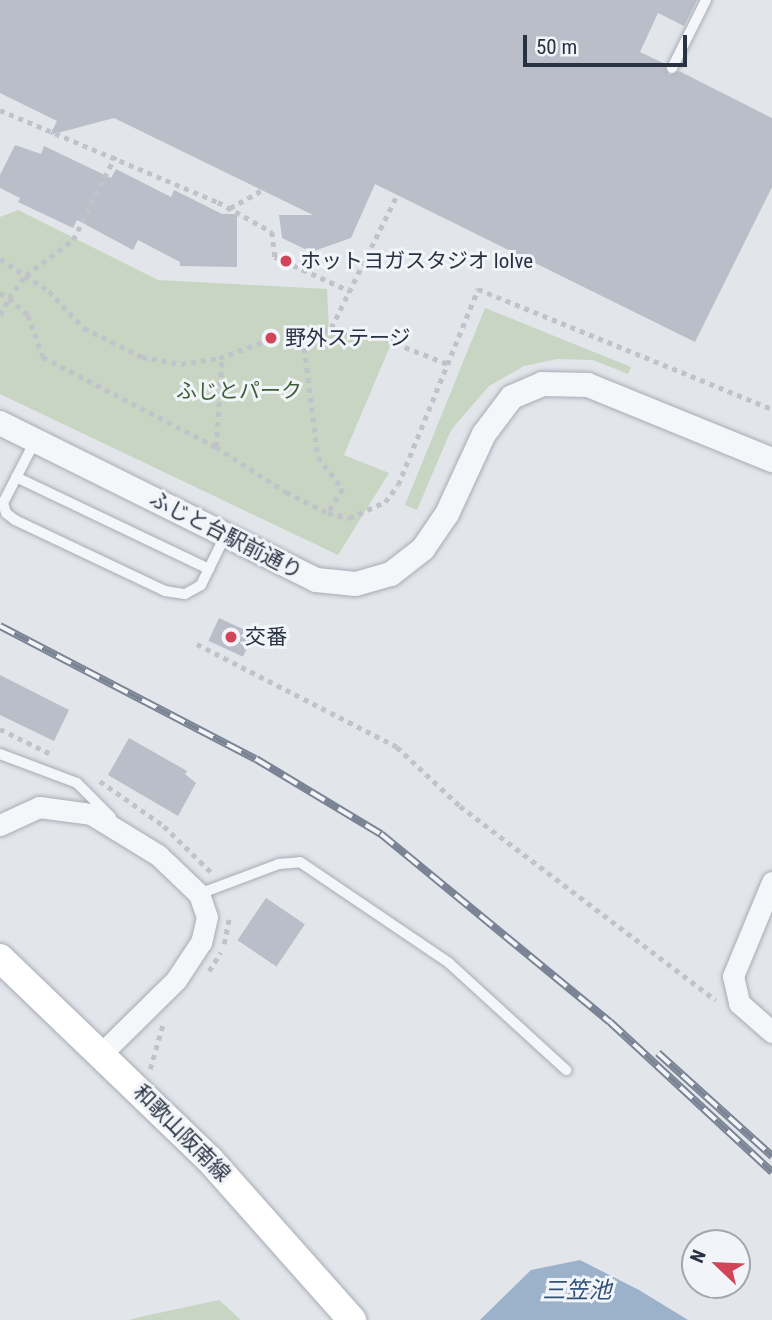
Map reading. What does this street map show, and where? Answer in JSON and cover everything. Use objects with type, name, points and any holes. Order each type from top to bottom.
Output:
[{"type":"main road","name":"和歌山阪南線","points":[[0,958],[102,1053],[277,1230],[352,1320]]},
{"type":"street","name":"ふじと台駅前通り","points":[[0,423],[316,580],[356,584],[391,574],[423,549],[447,514],[484,434],[512,397],[542,384],[588,386],[772,460]]},
{"type":"street","points":[[0,825],[39,807],[65,807],[91,814],[125,832],[199,894],[207,917],[201,942],[176,980],[102,1053]]},
{"type":"street","points":[[772,882],[733,976],[740,1003],[772,1032]]},
{"type":"lane","points":[[672,68],[706,0]]},
{"type":"lane","points":[[34,441],[4,502],[6,513],[15,520],[165,591],[185,594],[201,585],[226,534]]},
{"type":"lane","points":[[16,477],[209,569]]},
{"type":"lane","points":[[0,754],[77,783],[125,832]]},
{"type":"lane","points":[[199,894],[220,883],[279,864],[300,862],[449,963],[566,1070]]},
{"type":"path","points":[[0,110],[115,156],[229,208],[272,232],[275,257],[350,291]]},
{"type":"path","points":[[0,315],[26,275],[74,240],[115,156]]},
{"type":"path","points":[[229,208],[262,191]]},
{"type":"path","points":[[331,328],[397,195]]},
{"type":"path","points":[[0,259],[26,275],[84,328],[109,344],[142,357],[181,364],[222,357],[302,328],[331,328],[377,336],[448,363]]},
{"type":"path","points":[[0,292],[28,316],[43,357],[216,447],[328,513],[349,518],[385,502],[398,485],[478,289],[772,409]]},
{"type":"path","points":[[302,328],[318,457],[343,489],[328,513]]},
{"type":"path","points":[[216,447],[222,357]]},
{"type":"path","points":[[197,644],[397,747],[460,806],[719,1003]]},
{"type":"path","points":[[0,729],[57,756]]},
{"type":"path","points":[[95,777],[164,826],[220,883],[227,897],[230,929],[217,963],[200,980]]},
{"type":"path","points":[[134,1086],[155,1063],[165,1014]]},
{"type":"green space","name":"ふじとパーク","points":[[18,210],[158,280],[327,289],[329,333],[393,339],[344,455],[389,473],[338,555],[0,394],[0,217]]},
{"type":"green space","points":[[485,308],[631,367],[628,374],[593,360],[557,359],[524,366],[489,386],[451,430],[417,510],[405,505]]},
{"type":"green space","points":[[219,1300],[241,1320],[129,1320],[140,1317]]},
{"type":"water","name":"三笠池","points":[[580,1260],[639,1290],[688,1320],[480,1320],[531,1270]]},
{"type":"building","points":[[0,0],[697,0],[684,26],[658,13],[640,52],[665,64],[669,75],[679,71],[772,118],[772,187],[695,342],[375,184],[351,238],[311,252],[282,238],[279,215],[313,215],[114,118],[50,135],[57,121],[0,93]]},
{"type":"building","points":[[15,145],[41,154],[44,146],[111,178],[116,169],[171,197],[174,190],[222,214],[237,214],[237,267],[180,266],[180,262],[138,240],[133,250],[77,220],[73,228],[18,202],[20,198],[0,188],[0,175]]},
{"type":"building","name":"交番","points":[[219,618],[253,634],[243,657],[208,641]]},
{"type":"building","points":[[0,675],[69,710],[54,741],[0,715]]},
{"type":"building","points":[[129,738],[187,771],[185,774],[196,783],[178,816],[108,775]]},
{"type":"building","points":[[266,898],[305,924],[276,967],[237,940]]},
{"type":"railway","points":[[0,626],[256,759],[381,834],[610,1022],[772,1172]]},
{"type":"railway","points":[[658,1053],[772,1156]]},
{"type":"place","name":"ホットヨガスタジオ loIve","points":[[286,261]]},
{"type":"place","name":"野外ステージ","points":[[271,338]]},
{"type":"place","name":"交番","points":[[231,637]]}]
